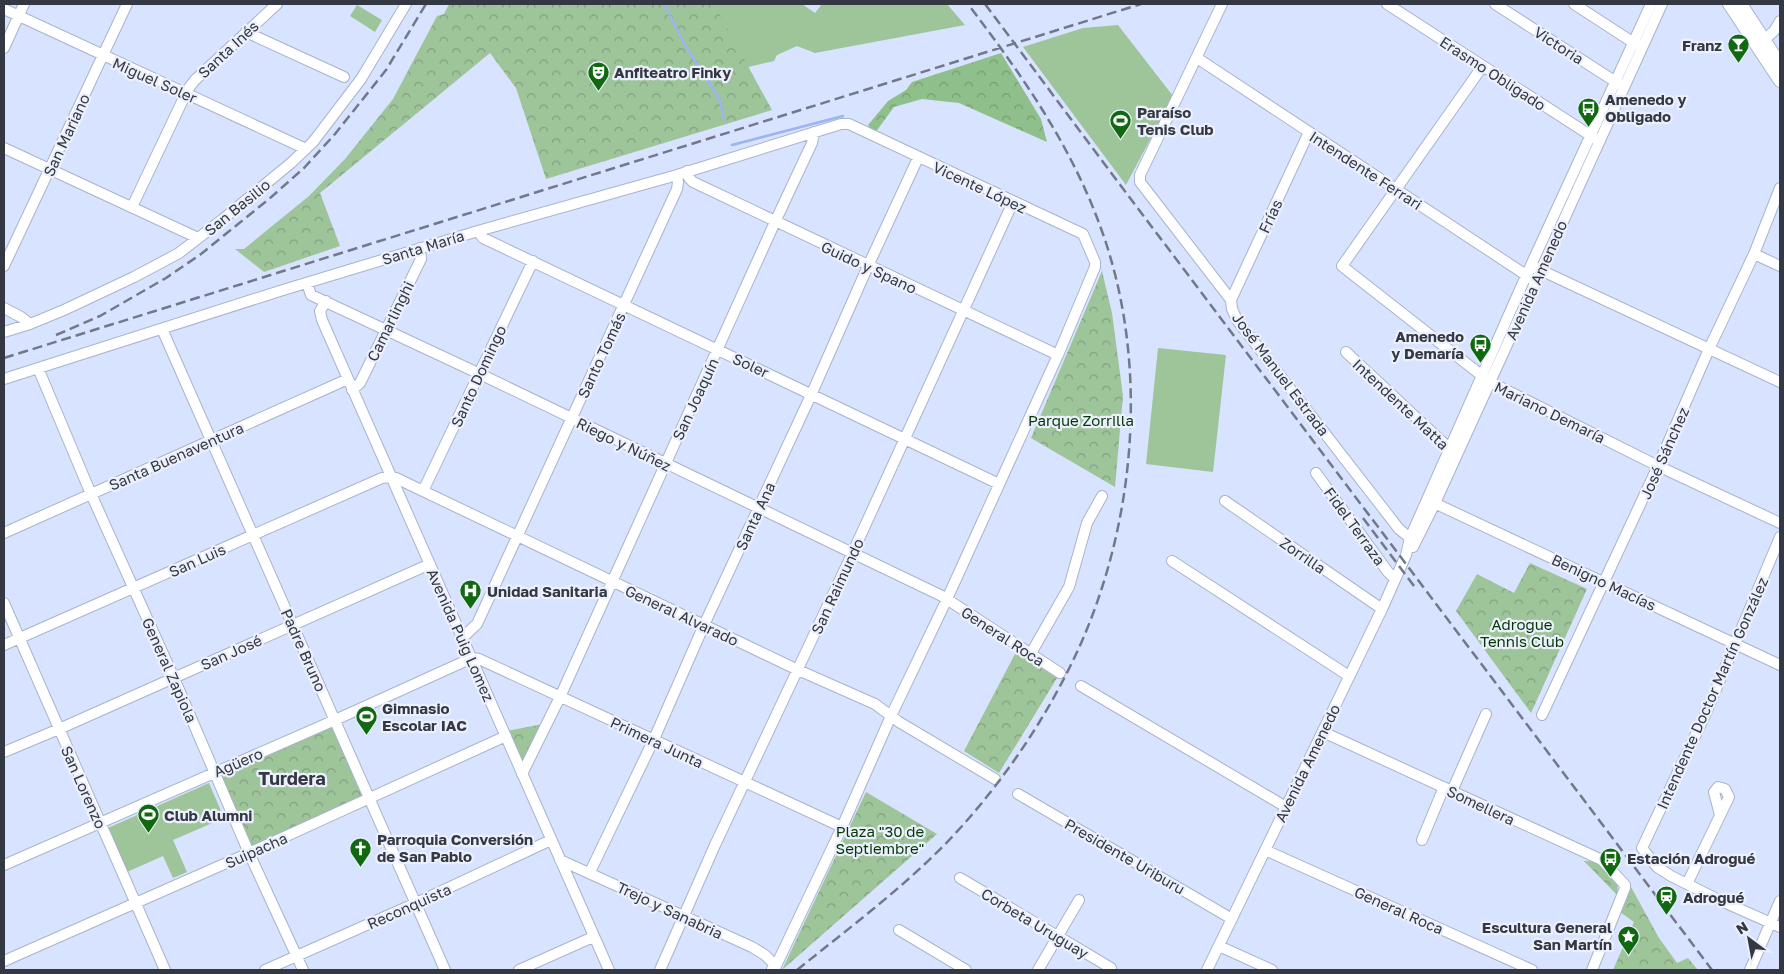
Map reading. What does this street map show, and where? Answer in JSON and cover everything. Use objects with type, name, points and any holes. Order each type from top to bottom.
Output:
[{"type":"main road","points":[[1729,4],[1780,81]]},
{"type":"main road","points":[[1741,4],[1780,64]]},
{"type":"street","points":[[4,48],[24,4]]},
{"type":"street","name":"San Mariano","points":[[4,266],[127,4]]},
{"type":"street","name":"Santa Inés","points":[[132,207],[185,93],[195,80],[277,4]]},
{"type":"street","name":"San Basilio","points":[[4,332],[64,310],[172,258],[279,173],[306,149],[360,78],[406,4]]},
{"type":"street","points":[[1197,58],[1222,4]]},
{"type":"street","name":"Erasmo Obligado","points":[[1387,4],[1595,139]]},
{"type":"street","name":"Victoria","points":[[1494,4],[1619,84]]},
{"type":"street","points":[[1574,4],[1642,48]]},
{"type":"street","name":"Avenida Amenedo","points":[[1406,555],[1413,546],[1531,278],[1595,139],[1619,84],[1632,42],[1651,4]]},
{"type":"street","name":"Avenida Amenedo","points":[[1619,84],[1642,48],[1662,4]]},
{"type":"street","name":"Miguel Soler","points":[[4,10],[306,149]]},
{"type":"street","points":[[1764,40],[1774,31],[1780,21]]},
{"type":"street","points":[[246,32],[344,77]]},
{"type":"street","name":"Intendente Ferrari","points":[[1197,58],[1531,278]]},
{"type":"street","name":"José Manuel Estrada","points":[[1197,58],[1140,175],[1140,182],[1231,300],[1237,320],[1400,529],[1410,538]]},
{"type":"street","points":[[1395,189],[1482,67]]},
{"type":"street","name":"Santa María","points":[[4,379],[420,248],[677,175],[845,124]]},
{"type":"street","name":"Vicente López","points":[[845,124],[1083,234],[1095,262],[1095,267],[1058,355]]},
{"type":"street","name":"San Joaquín","points":[[522,774],[560,697],[718,350],[774,222],[812,143],[814,132]]},
{"type":"street","name":"Frías","points":[[1231,300],[1309,132]]},
{"type":"street","points":[[4,148],[198,238]]},
{"type":"street","name":"Santa Ana","points":[[590,872],[654,739],[704,625],[812,393],[918,158]]},
{"type":"street","name":"Guido y Spano","points":[[687,171],[689,178],[693,182],[1058,355]]},
{"type":"street","name":"Santo Tomás","points":[[462,638],[477,624],[518,536],[676,189],[677,175]]},
{"type":"street","name":"José Sánchez","points":[[1542,715],[1754,254],[1780,188]]},
{"type":"street","name":"Mariano Demaría","points":[[1395,189],[1342,266],[1486,380],[1658,466],[1780,523]]},
{"type":"street","name":"San Raimundo","points":[[660,970],[683,916],[1013,202]]},
{"type":"street","name":"Soler","points":[[478,231],[483,238],[1000,484]]},
{"type":"street","name":"Camarlinghi","points":[[352,390],[360,383],[421,259],[420,248]]},
{"type":"street","points":[[1754,254],[1780,266]]},
{"type":"street","name":"Santo Domingo","points":[[423,490],[533,261]]},
{"type":"street","points":[[1536,268],[1780,382]]},
{"type":"street","name":"Riego y Núñez","points":[[306,283],[311,294],[947,599]]},
{"type":"street","name":"Avenida Puig Lomez","points":[[326,301],[321,308],[320,315],[609,970]]},
{"type":"street","points":[[4,308],[21,316],[30,324]]},
{"type":"street","name":"Padre Bruno","points":[[162,329],[446,970]]},
{"type":"street","name":"Intendente Matta","points":[[1346,352],[1454,452]]},
{"type":"street","points":[[774,969],[842,827],[891,716],[947,599],[1058,355]]},
{"type":"street","name":"General Zapiola","points":[[38,368],[249,853],[303,970]]},
{"type":"street","name":"Santa Buenaventura","points":[[4,533],[348,379]]},
{"type":"street","name":"Fidel Terraza","points":[[1316,473],[1395,579]]},
{"type":"street","name":"General Alvarado","points":[[390,477],[423,490],[612,582],[798,670],[875,704],[891,716]]},
{"type":"street","name":"San Luis","points":[[4,645],[382,478],[390,477]]},
{"type":"street","points":[[1030,654],[1069,587],[1087,523],[1102,496]]},
{"type":"street","name":"Zorrilla","points":[[1225,500],[1382,609]]},
{"type":"street","name":"Avenida Amenedo","points":[[1207,970],[1382,609],[1406,555],[1410,538],[1432,502]]},
{"type":"street","name":"Benigno Macías","points":[[1432,502],[1780,665]]},
{"type":"street","name":"Intendente Doctor Martín González","points":[[1687,884],[1657,867],[1642,848],[1706,713],[1780,537]]},
{"type":"street","points":[[1172,561],[1350,676]]},
{"type":"street","name":"San José","points":[[4,752],[59,730],[430,564]]},
{"type":"street","name":"General Roca","points":[[947,599],[1060,673]]},
{"type":"street","name":"San Lorenzo","points":[[4,603],[165,970]]},
{"type":"street","name":"Primera Junta","points":[[472,658],[479,659],[842,827]]},
{"type":"street","name":"Agüero","points":[[4,865],[472,658]]},
{"type":"street","points":[[1082,686],[1286,807]]},
{"type":"street","points":[[1422,840],[1486,714]]},
{"type":"street","points":[[891,716],[995,779]]},
{"type":"street","name":"Somellera","points":[[1323,732],[1602,860],[1625,885],[1625,892],[1592,970]]},
{"type":"street","name":"Suipacha","points":[[4,961],[136,904],[506,736]]},
{"type":"street","name":"Presidente Uriburu","points":[[1018,794],[1232,919]]},
{"type":"street","points":[[1720,815],[1687,884],[1777,923]]},
{"type":"street","name":"Reconquista","points":[[265,970],[416,904],[551,840]]},
{"type":"street","name":"General Roca","points":[[1265,850],[1532,970]]},
{"type":"street","name":"Trejo y Sanabria","points":[[560,860],[752,947],[765,955],[774,969]]},
{"type":"street","name":"Corbeta Uruguay","points":[[960,878],[1111,968]]},
{"type":"street","points":[[1038,970],[1079,900]]},
{"type":"street","points":[[1750,970],[1777,923],[1780,901]]},
{"type":"street","points":[[899,930],[966,970]]},
{"type":"street","points":[[519,970],[593,937]]},
{"type":"street","points":[[1219,946],[1272,970]]},
{"type":"green space","points":[[449,4],[714,4],[772,110],[546,179],[516,88],[490,53],[320,193],[340,246],[264,272],[235,249],[244,249],[309,196],[345,159],[393,99],[437,16],[444,14]]},
{"type":"green space","points":[[704,4],[802,4],[815,13],[822,4],[947,4],[965,25],[815,53],[797,46],[777,55],[774,61],[740,69]]},
{"type":"green space","points":[[357,5],[382,20],[375,32],[350,16]]},
{"type":"green space","name":"Paraíso Tenis Club","points":[[1118,25],[1173,96],[1126,185],[1023,47],[1083,28]]},
{"type":"green space","points":[[1001,53],[1041,119],[1047,142],[959,103],[922,99],[894,107],[875,133],[868,125],[888,101],[906,90],[912,82]]},
{"type":"green space","name":"Parque Zorrilla","points":[[1102,271],[1112,313],[1123,396],[1115,487],[1031,438]]},
{"type":"green space","points":[[1158,348],[1226,355],[1213,472],[1146,464]]},
{"type":"green space","name":"Adrogue Tennis Club","points":[[1530,563],[1587,589],[1531,713],[1456,611],[1477,574],[1514,593]]},
{"type":"green space","points":[[1016,652],[1057,678],[999,773],[964,751]]},
{"type":"green space","points":[[335,720],[370,799],[249,853],[215,772]]},
{"type":"green space","points":[[543,724],[521,765],[507,731]]},
{"type":"green space","name":"Club Alumni","points":[[209,783],[224,818],[173,840],[187,872],[173,878],[163,856],[127,872],[108,828]]},
{"type":"green space","name":"Plaza \"30 de Septiembre\"","points":[[866,792],[937,834],[782,970]]},
{"type":"green space","points":[[1584,861],[1595,862],[1607,871],[1618,884],[1617,895]]},
{"type":"green space","points":[[1631,887],[1659,938],[1677,963],[1688,958],[1698,970],[1613,970],[1634,922],[1620,912]]},
{"type":"waterway","points":[[664,4],[686,47],[719,98],[724,119]]},
{"type":"waterway","points":[[732,145],[843,116]]},
{"type":"railway","points":[[56,335],[100,316],[166,278],[201,254],[304,168],[335,134],[386,70],[426,4]]},
{"type":"railway","points":[[797,970],[883,901],[944,845],[998,783],[1030,738],[1071,666],[1082,641],[1100,593],[1114,543],[1124,492],[1130,441],[1131,389],[1127,337],[1118,286],[1104,237],[1092,205],[1063,144],[1028,87],[968,4]]},
{"type":"railway","points":[[985,4],[1712,970]]},
{"type":"railway","points":[[4,358],[1141,4]]},
{"type":"railway","points":[[1363,518],[1417,590]]},
{"type":"place","name":"Franz","points":[[1738,64]]},
{"type":"place","name":"Anfiteatro Finky","points":[[598,91]]},
{"type":"place","name":"Amenedo y Obligado","points":[[1589,127]]},
{"type":"place","name":"Paraíso Tenis Club","points":[[1121,140]]},
{"type":"place","name":"Amenedo y Demaría","points":[[1480,364]]},
{"type":"place","name":"Unidad Sanitaria","points":[[471,610]]},
{"type":"place","name":"Gimnasio Escolar IAC","points":[[366,736]]},
{"type":"place","name":"Club Alumni","points":[[148,834]]},
{"type":"place","name":"Parroquia Conversión de San Pablo","points":[[361,867]]},
{"type":"place","name":"Estación Adrogué","points":[[1611,877]]},
{"type":"place","name":"Adrogué","points":[[1667,916]]},
{"type":"place","name":"Escultura General San Martín","points":[[1628,955]]},
{"type":"district","name":"Turdera","points":[[292,778]]}]
